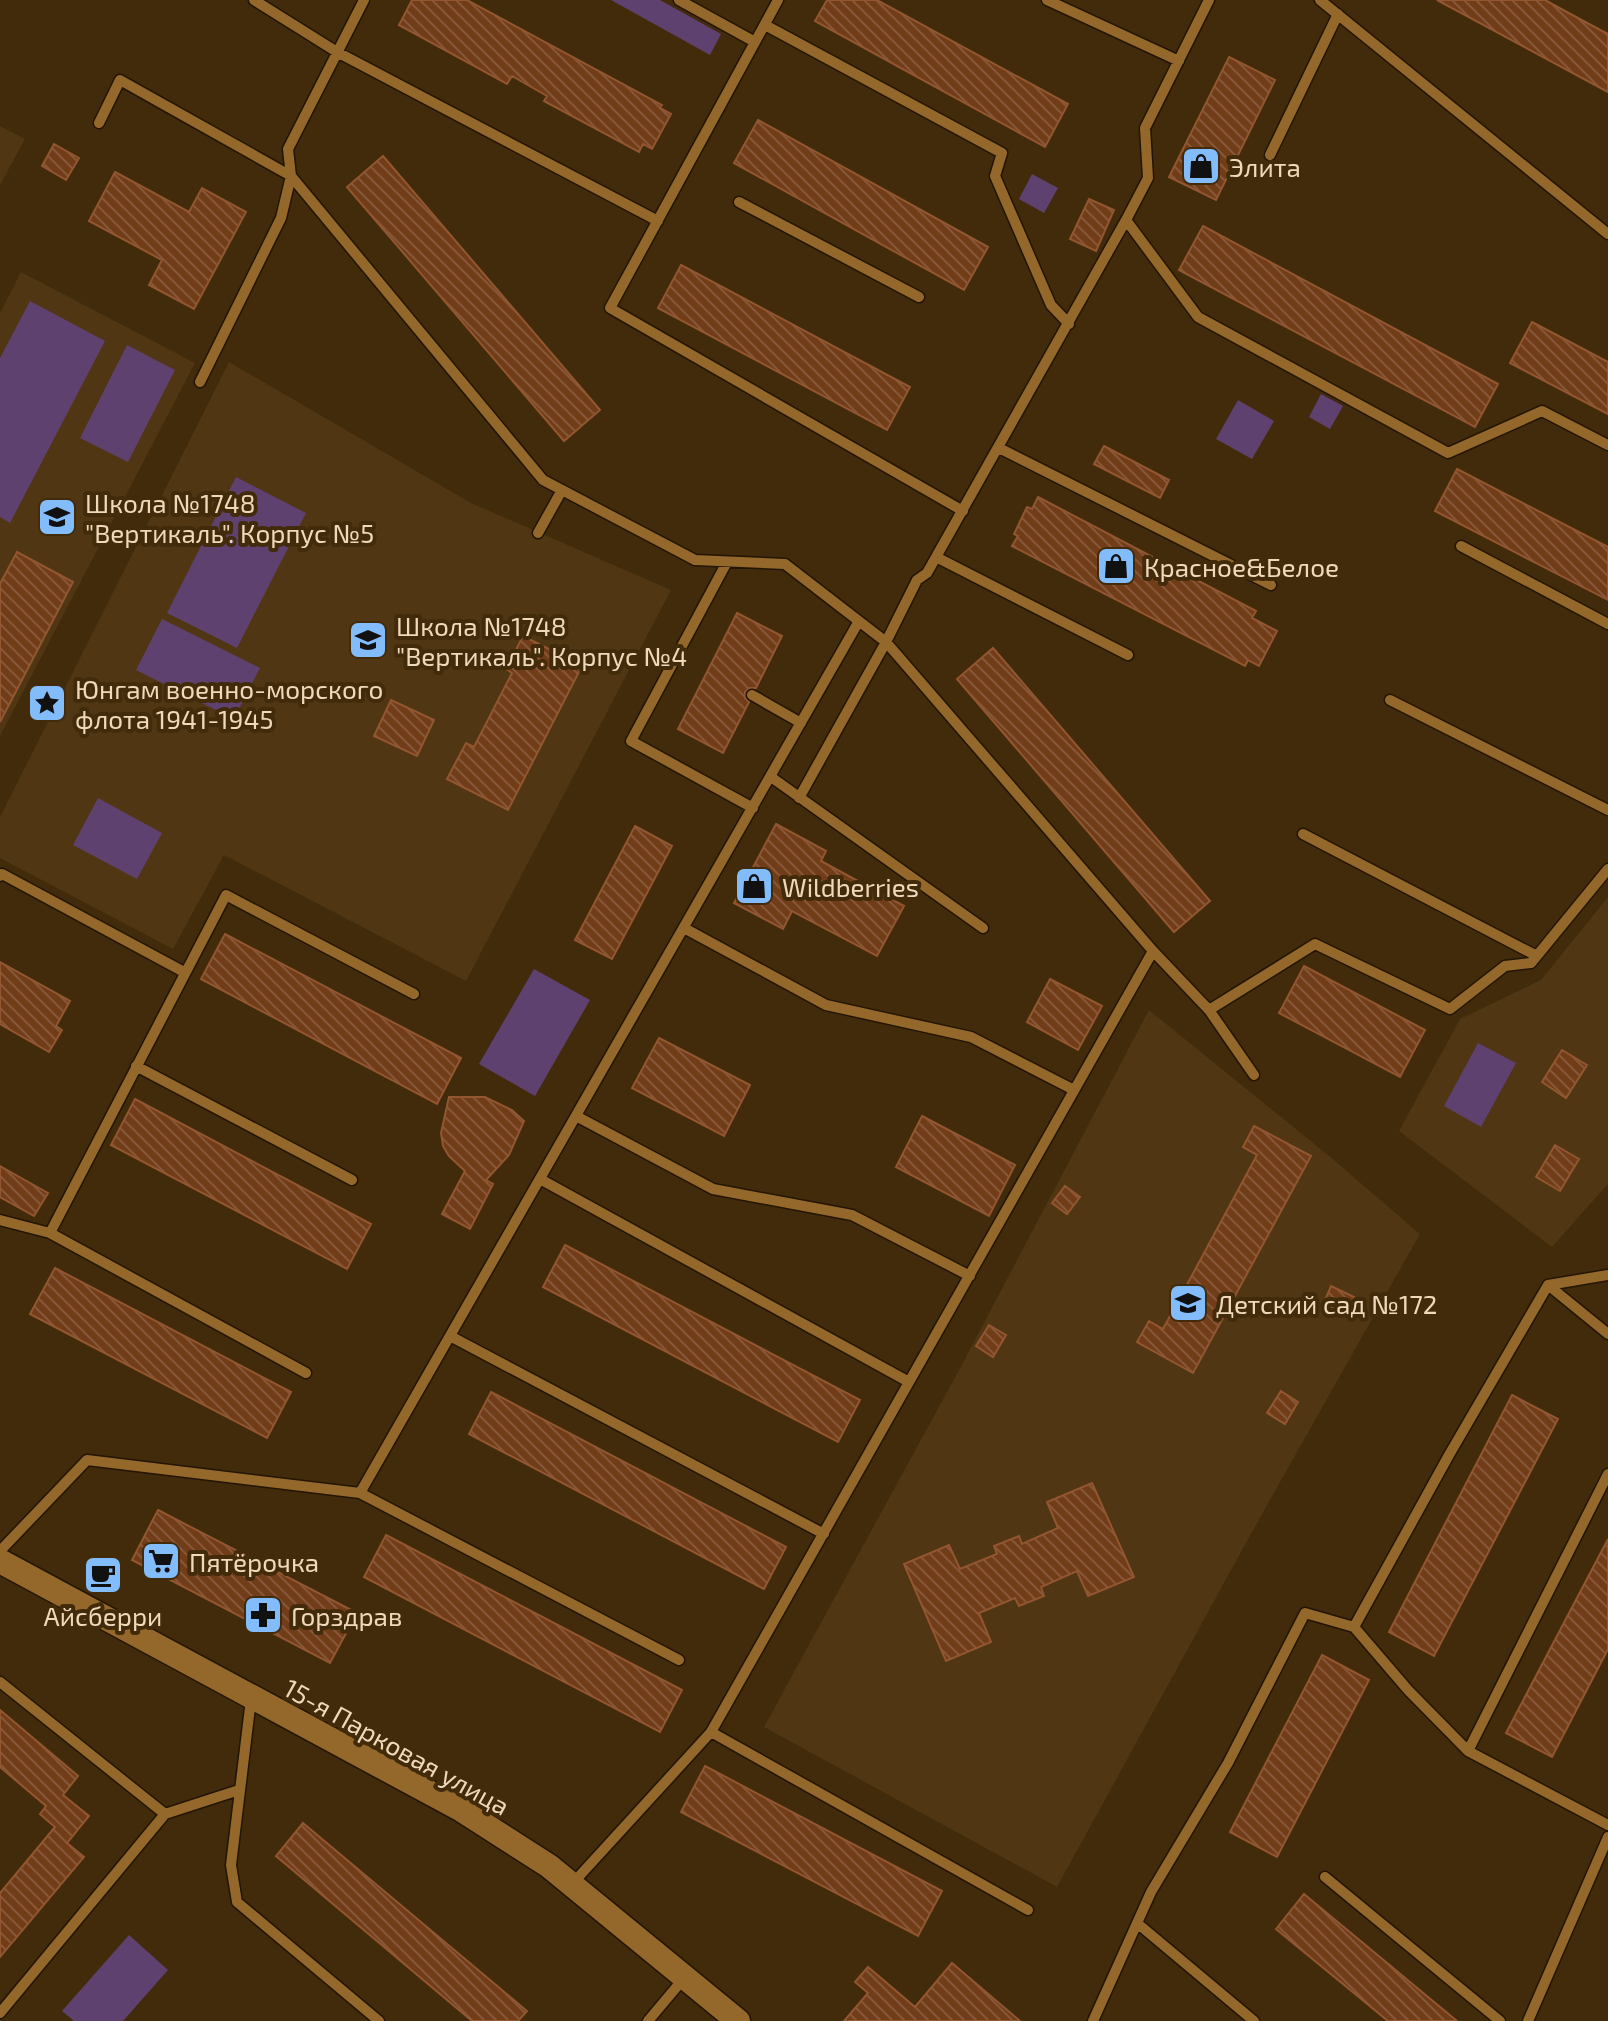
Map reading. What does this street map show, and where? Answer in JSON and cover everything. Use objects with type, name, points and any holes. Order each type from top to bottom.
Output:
[{"type":"street","name":"15-я Парковая улица","points":[[0,1561],[460,1809],[549,1866],[738,2021]]},
{"type":"lane","points":[[254,0],[337,52],[658,221]]},
{"type":"lane","points":[[200,382],[281,218],[291,176],[288,149],[364,0]]},
{"type":"lane","points":[[679,0],[755,42]]},
{"type":"lane","points":[[778,0],[610,308],[963,511]]},
{"type":"lane","points":[[1047,0],[1179,61]]},
{"type":"lane","points":[[799,798],[917,580],[927,573],[963,511],[1148,178],[1145,128],[1209,0]]},
{"type":"lane","points":[[1320,0],[1608,234]]},
{"type":"lane","points":[[1270,155],[1338,14]]},
{"type":"lane","points":[[765,25],[1002,153],[995,176],[1051,305],[1069,324]]},
{"type":"lane","points":[[99,123],[120,80],[291,176],[543,480],[695,560],[785,564],[886,642],[1153,951],[1209,1010],[1254,1075]]},
{"type":"lane","points":[[739,202],[919,297]]},
{"type":"lane","points":[[1126,220],[1198,317],[1448,453],[1542,411],[1608,445]]},
{"type":"lane","points":[[999,448],[1271,585]]},
{"type":"lane","points":[[538,533],[562,490]]},
{"type":"lane","points":[[1461,546],[1608,624]]},
{"type":"lane","points":[[936,557],[1128,655]]},
{"type":"lane","points":[[727,562],[631,741],[753,808]]},
{"type":"lane","points":[[360,1493],[859,621]]},
{"type":"lane","points":[[752,695],[801,723]]},
{"type":"lane","points":[[1390,700],[1608,810]]},
{"type":"lane","points":[[771,777],[983,928]]},
{"type":"lane","points":[[1303,834],[1537,956]]},
{"type":"lane","points":[[1209,1010],[1315,944],[1450,1009],[1505,966],[1531,963],[1608,869]]},
{"type":"lane","points":[[0,876],[2,874],[184,972]]},
{"type":"lane","points":[[50,1233],[226,895],[414,994]]},
{"type":"lane","points":[[684,928],[826,1005],[971,1037],[1074,1090]]},
{"type":"lane","points":[[571,1885],[711,1732],[1153,951]]},
{"type":"lane","points":[[136,1066],[352,1180]]},
{"type":"lane","points":[[576,1116],[713,1189],[852,1215],[970,1276]]},
{"type":"lane","points":[[540,1179],[909,1382]]},
{"type":"lane","points":[[0,1220],[50,1233],[306,1373]]},
{"type":"lane","points":[[1548,1285],[1608,1275]]},
{"type":"lane","points":[[1548,1285],[1608,1334]]},
{"type":"lane","points":[[1354,1627],[1548,1285]]},
{"type":"lane","points":[[450,1336],[824,1534]]},
{"type":"lane","points":[[0,1551],[87,1460],[360,1493],[679,1660]]},
{"type":"lane","points":[[1468,1751],[1608,1474]]},
{"type":"lane","points":[[1093,2021],[1151,1892],[1228,1763],[1305,1613],[1354,1627],[1408,1690],[1468,1751],[1608,1825]]},
{"type":"lane","points":[[0,1682],[165,1814]]},
{"type":"lane","points":[[251,1697],[231,1865],[237,1902],[379,2021]]},
{"type":"lane","points":[[711,1732],[1028,1910]]},
{"type":"lane","points":[[0,2013],[165,1814],[239,1790]]},
{"type":"lane","points":[[1528,2021],[1608,1837]]},
{"type":"lane","points":[[1325,1877],[1500,2021]]},
{"type":"lane","points":[[1137,1923],[1254,2021]]},
{"type":"lane","points":[[648,2021],[685,1977]]},
{"type":"shaded area","points":[[611,0],[660,0],[721,34],[710,55]]},
{"type":"shaded area","points":[[0,126],[25,139],[0,185]]},
{"type":"shaded area","points":[[1032,174],[1058,188],[1044,213],[1019,199]]},
{"type":"shaded area","name":"Школа №1748 \"Вертикаль\". Корпус №5","points":[[21,272],[195,363],[0,736],[0,313]]},
{"type":"shaded area","points":[[30,301],[105,341],[10,523],[0,517],[0,358]]},
{"type":"shaded area","points":[[127,345],[175,370],[128,462],[80,438]]},
{"type":"shaded area","name":"Школа №1748 \"Вертикаль\". Корпус №4","points":[[229,362],[471,503],[671,590],[466,981],[224,855],[173,949],[0,858],[0,817]]},
{"type":"shaded area","points":[[1321,394],[1343,406],[1330,429],[1309,417]]},
{"type":"shaded area","points":[[1238,400],[1274,421],[1252,459],[1216,439]]},
{"type":"shaded area","points":[[236,477],[306,513],[237,648],[167,613]]},
{"type":"shaded area","points":[[162,619],[260,668],[234,719],[136,670]]},
{"type":"shaded area","points":[[98,798],[162,833],[137,879],[73,845]]},
{"type":"shaded area","points":[[1608,897],[1608,1184],[1552,1247],[1399,1131],[1460,1019],[1541,980]]},
{"type":"shaded area","points":[[534,969],[590,1000],[535,1096],[479,1064]]},
{"type":"shaded area","points":[[1149,1010],[1420,1234],[1057,1887],[764,1727],[958,1372]]},
{"type":"shaded area","points":[[1478,1043],[1516,1063],[1481,1127],[1444,1106]]},
{"type":"shaded area","points":[[129,1935],[168,1970],[123,2021],[74,2021],[62,2011]]},
{"type":"building","points":[[412,0],[467,0],[662,105],[660,108],[671,114],[652,149],[643,144],[639,152],[544,101],[547,96],[512,76],[507,84],[399,25]]},
{"type":"building","points":[[827,0],[877,0],[1068,104],[1045,147],[815,21]]},
{"type":"building","points":[[1437,0],[1545,0],[1608,34],[1608,92]]},
{"type":"building","points":[[1229,57],[1275,80],[1216,200],[1169,177]]},
{"type":"building","points":[[758,120],[988,247],[964,290],[734,163]]},
{"type":"building","points":[[54,144],[79,158],[66,180],[42,166]]},
{"type":"building","points":[[383,156],[600,410],[564,441],[347,187]]},
{"type":"building","points":[[115,172],[189,212],[202,188],[246,212],[194,309],[149,285],[162,260],[89,221]]},
{"type":"building","points":[[1089,199],[1114,210],[1096,251],[1070,239]]},
{"type":"building","points":[[1203,226],[1498,384],[1475,427],[1179,270]]},
{"type":"building","points":[[681,265],[910,387],[887,430],[658,308]]},
{"type":"building","points":[[1532,322],[1608,362],[1608,414],[1510,363]]},
{"type":"building","points":[[1104,446],[1169,480],[1160,498],[1094,464]]},
{"type":"building","points":[[1457,469],[1608,547],[1608,600],[1435,511]]},
{"type":"building","points":[[1038,497],[1256,611],[1252,618],[1277,631],[1259,666],[1248,660],[1245,666],[1012,546],[1018,536],[1014,534],[1027,507],[1032,509]]},
{"type":"building","points":[[17,552],[73,582],[0,722],[0,584]]},
{"type":"building","points":[[737,613],[782,636],[756,688],[745,692],[749,702],[723,753],[678,729]]},
{"type":"building","points":[[523,636],[582,666],[508,810],[447,779],[466,743],[474,747],[512,673],[506,669]]},
{"type":"building","points":[[993,648],[1210,901],[1174,932],[957,679]]},
{"type":"building","points":[[391,700],[434,720],[417,756],[374,736]]},
{"type":"building","points":[[776,824],[826,851],[821,861],[904,906],[877,956],[792,911],[783,929],[734,903]]},
{"type":"building","points":[[635,826],[672,846],[612,959],[575,940]]},
{"type":"building","points":[[225,934],[461,1058],[437,1104],[201,979]]},
{"type":"building","points":[[0,962],[70,1001],[56,1026],[62,1030],[49,1052],[0,1024]]},
{"type":"building","points":[[1304,966],[1425,1030],[1400,1077],[1279,1013]]},
{"type":"building","points":[[1050,979],[1102,1006],[1078,1050],[1027,1022]]},
{"type":"building","points":[[659,1038],[750,1085],[724,1136],[632,1088]]},
{"type":"building","points":[[1562,1050],[1587,1065],[1566,1098],[1542,1082]]},
{"type":"building","points":[[449,1097],[485,1097],[512,1110],[524,1121],[509,1155],[486,1180],[493,1184],[470,1229],[442,1214],[465,1171],[443,1146],[441,1133]]},
{"type":"building","points":[[135,1099],[371,1224],[347,1269],[111,1145]]},
{"type":"building","points":[[922,1116],[1015,1165],[989,1216],[896,1167]]},
{"type":"building","points":[[1254,1126],[1311,1156],[1193,1373],[1137,1342],[1149,1321],[1163,1329],[1257,1155],[1243,1147]]},
{"type":"building","points":[[1555,1145],[1579,1159],[1560,1191],[1536,1177]]},
{"type":"building","points":[[0,1166],[48,1193],[34,1216],[0,1197]]},
{"type":"building","points":[[1065,1186],[1080,1197],[1067,1214],[1052,1203]]},
{"type":"building","points":[[565,1245],[860,1400],[838,1442],[543,1287]]},
{"type":"building","points":[[55,1268],[291,1392],[267,1438],[30,1314]]},
{"type":"building","points":[[1331,1286],[1354,1297],[1346,1315],[1323,1305]]},
{"type":"building","points":[[989,1325],[1006,1335],[993,1357],[976,1346]]},
{"type":"building","points":[[1281,1391],[1298,1402],[1285,1424],[1267,1413]]},
{"type":"building","points":[[491,1392],[786,1547],[764,1589],[469,1434]]},
{"type":"building","points":[[1512,1395],[1558,1419],[1434,1656],[1389,1632]]},
{"type":"building","points":[[1092,1483],[1134,1577],[1088,1596],[1077,1571],[1041,1587],[1044,1596],[1019,1606],[1015,1598],[979,1613],[991,1642],[946,1661],[904,1564],[949,1545],[960,1569],[997,1554],[994,1546],[1019,1536],[1022,1544],[1058,1528],[1047,1502]]},
{"type":"building","points":[[158,1510],[357,1613],[330,1663],[132,1560]]},
{"type":"building","points":[[386,1535],[682,1690],[660,1732],[364,1577]]},
{"type":"building","points":[[1608,1539],[1608,1649],[1552,1757],[1506,1733]]},
{"type":"building","points":[[1322,1655],[1369,1680],[1277,1857],[1230,1832]]},
{"type":"building","points":[[0,1710],[78,1776],[63,1795],[89,1816],[67,1843],[84,1857],[0,1957],[0,1893],[55,1827],[40,1814],[46,1806],[0,1767]]},
{"type":"building","points":[[705,1766],[942,1891],[918,1936],[681,1812]]},
{"type":"building","points":[[303,1823],[527,2011],[518,2021],[472,2021],[276,1856]]},
{"type":"building","points":[[1304,1894],[1457,2021],[1388,2021],[1276,1929]]},
{"type":"building","points":[[952,1963],[1020,2021],[844,2021],[868,1993],[855,1982],[868,1967],[915,2007]]},
{"type":"place","name":"Элита","points":[[1201,166]]},
{"type":"place","name":"Школа №1748 \"Вертикаль\". Корпус №5","points":[[57,517]]},
{"type":"place","name":"Красное&Белое","points":[[1116,566]]},
{"type":"place","name":"Школа №1748 \"Вертикаль\". Корпус №4","points":[[368,640]]},
{"type":"place","name":"Юнгам военно-морского флота 1941-1945","points":[[47,703]]},
{"type":"place","name":"Wildberries","points":[[754,886]]},
{"type":"place","name":"Детский сад №172","points":[[1188,1303]]},
{"type":"place","name":"Пятёрочка","points":[[161,1561]]},
{"type":"place","name":"Айсберри","points":[[103,1575]]},
{"type":"place","name":"Горздрав","points":[[263,1615]]}]
